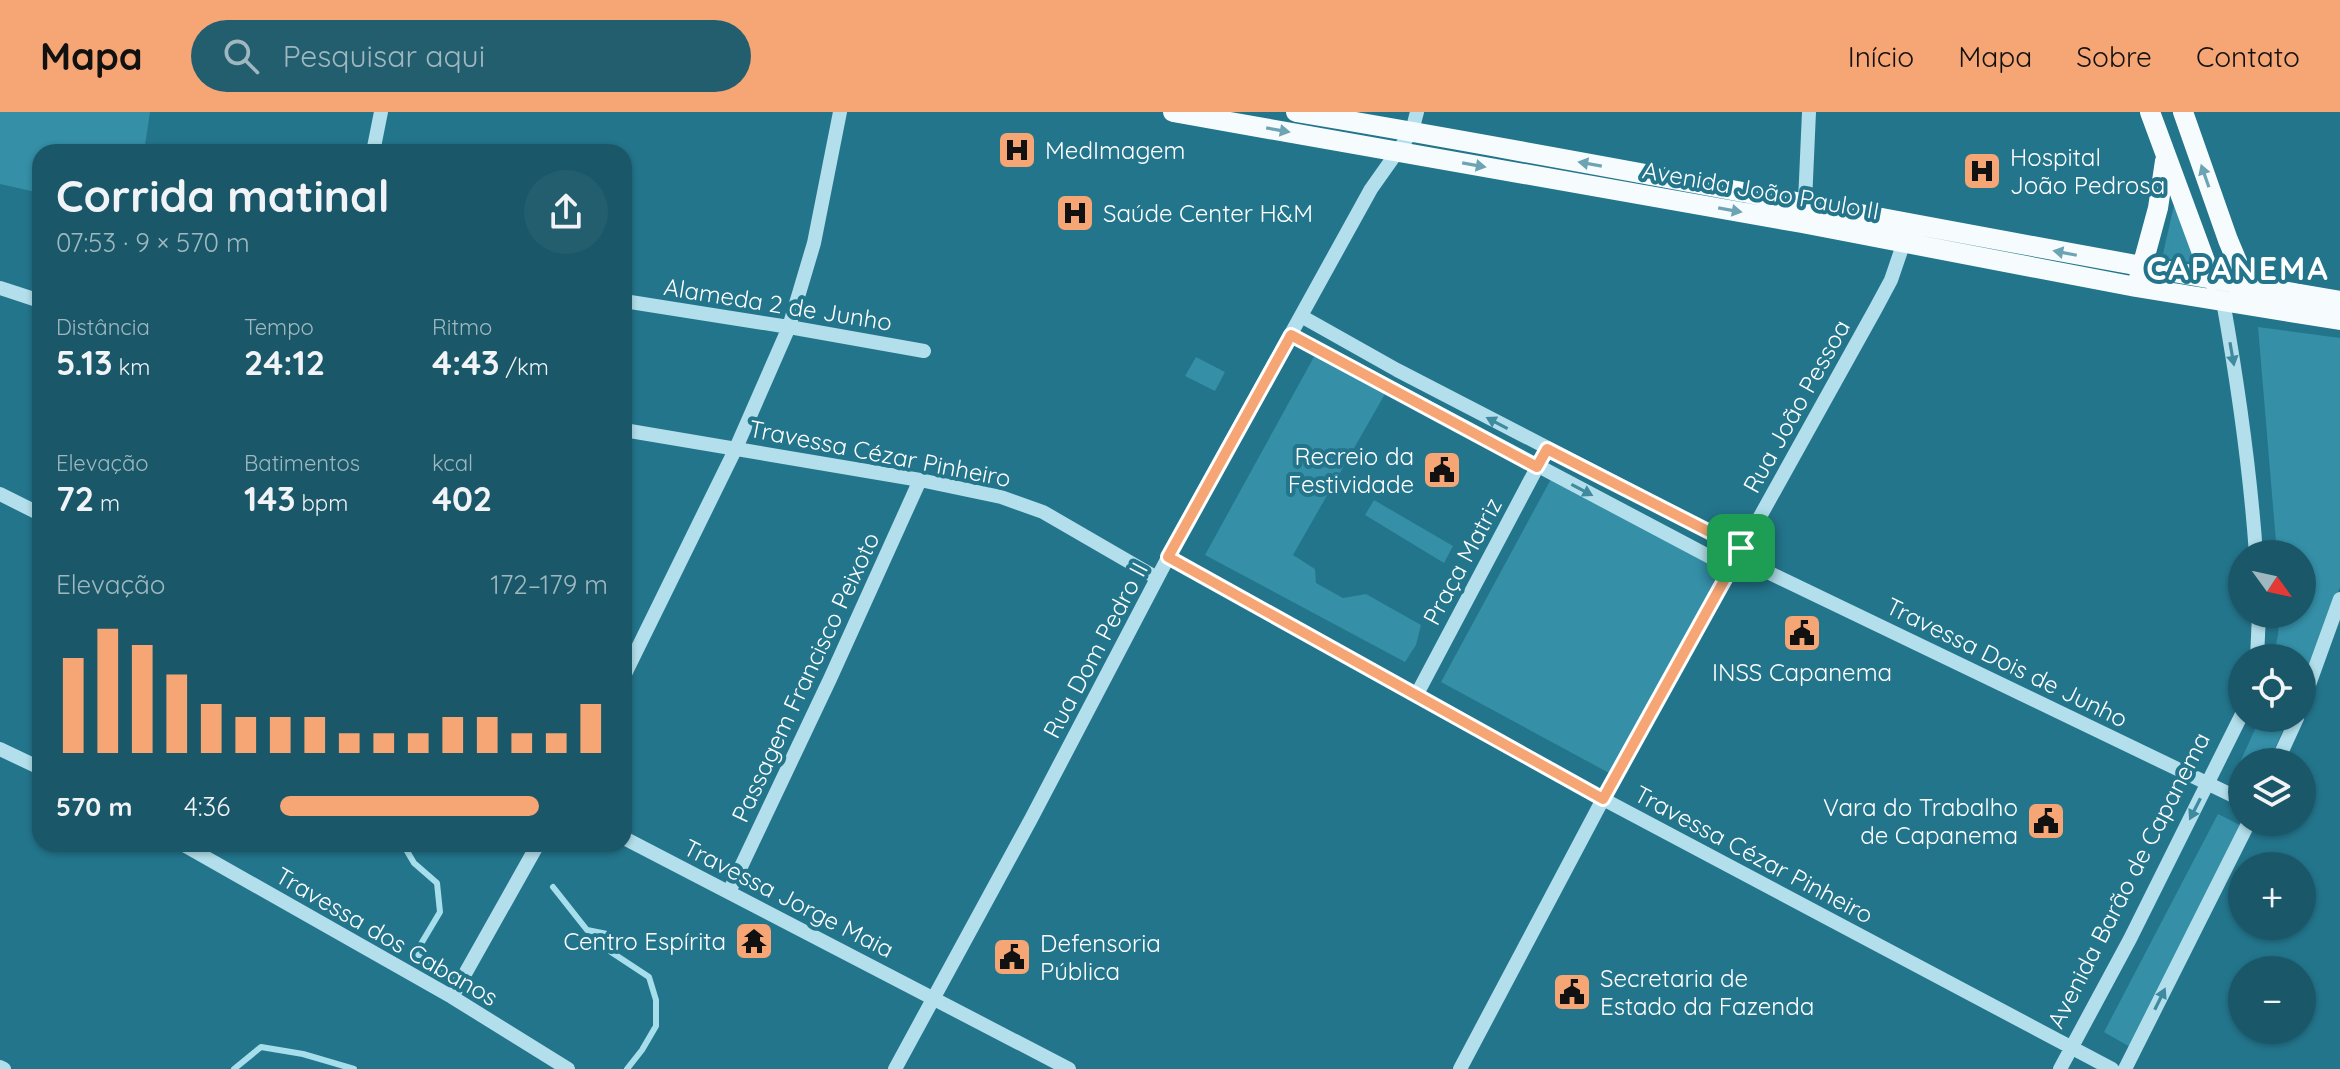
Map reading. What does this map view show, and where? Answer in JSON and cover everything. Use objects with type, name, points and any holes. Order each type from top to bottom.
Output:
[{"type":"main road","name":"Avenida João Paulo II","points":[[1173,112],[1906,233],[2139,277],[2198,297],[2340,320]]},
{"type":"main road","name":"Avenida João Paulo II","points":[[1296,112],[1414,122],[1805,202],[1906,233]]},
{"type":"main road","points":[[2150,112],[2212,280]]},
{"type":"main road","points":[[2183,112],[2247,285]]},
{"type":"main road","points":[[2139,277],[2158,208],[2166,157]]},
{"type":"main road","points":[[2198,297],[2222,263],[2228,240]]},
{"type":"main road","name":"Avenida João Paulo II","points":[[2139,277],[2212,280],[2340,301]]},
{"type":"street","points":[[375,144],[381,112]]},
{"type":"street","points":[[632,660],[736,448],[789,327],[814,243],[840,112]]},
{"type":"street","points":[[1805,202],[1809,112]]},
{"type":"street","name":"Rua Dom Pedro II","points":[[895,1069],[1168,557],[1371,189],[1414,122]]},
{"type":"street","name":"Rua João Pessoa","points":[[1460,1069],[1603,799],[1881,299],[1891,280],[1906,233]]},
{"type":"street","points":[[2212,280],[2223,301],[2247,453],[2255,540]]},
{"type":"street","points":[[0,288],[32,298]]},
{"type":"street","name":"Alameda 2 de Junho","points":[[632,302],[924,351]]},
{"type":"street","points":[[1291,335],[1731,568],[1753,565],[1741,548],[1397,370],[1301,316]]},
{"type":"street","name":"Travessa Cézar Pinheiro","points":[[632,431],[920,480],[1001,497],[1030,506],[1157,578]]},
{"type":"street","name":"Praça Matriz","points":[[1417,694],[1547,449]]},
{"type":"street","name":"Passagem Francisco Peixoto","points":[[729,892],[920,480]]},
{"type":"street","points":[[0,494],[32,510]]},
{"type":"street","name":"Travessa Cézar Pinheiro","points":[[1168,557],[1603,799],[2112,1069]]},
{"type":"street","name":"Travessa Dois de Junho","points":[[1753,565],[2228,793]]},
{"type":"street","points":[[2316,665],[2340,599]]},
{"type":"street","name":"Avenida Barão de Capanema","points":[[2060,1069],[2130,939],[2233,732]]},
{"type":"street","points":[[0,749],[32,764]]},
{"type":"street","points":[[2125,1069],[2242,836]]},
{"type":"street","name":"Travessa Jorge Maia","points":[[632,842],[1069,1069]]},
{"type":"street","name":"Travessa dos Cabanos","points":[[196,852],[452,997],[568,1069]]},
{"type":"street","points":[[452,997],[534,852]]},
{"type":"shaded area","points":[[0,112],[150,112],[145,144],[32,144],[32,191],[0,184]]},
{"type":"shaded area","points":[[2177,192],[2205,264],[2162,258]]},
{"type":"shaded area","points":[[2258,327],[2340,338],[2340,587],[2316,649],[2316,644],[2276,644],[2278,628],[2316,628],[2316,540],[2276,540]]},
{"type":"shaded area","points":[[1315,355],[1385,394],[1293,555],[1315,569],[1316,583],[1343,598],[1366,594],[1421,625],[1416,645],[1405,662],[1205,555]]},
{"type":"shaded area","points":[[1196,357],[1225,372],[1215,391],[1185,376]]},
{"type":"shaded area","points":[[1551,479],[1722,567],[1609,773],[1441,682]]},
{"type":"shaded area","points":[[1374,500],[1453,546],[1444,563],[1365,515]]},
{"type":"shaded area","points":[[2254,732],[2282,732],[2275,748],[2246,748]]},
{"type":"shaded area","points":[[2218,814],[2228,819],[2228,836],[2237,836],[2130,1047],[2104,1032]]},
{"type":"waterway","points":[[408,852],[414,863],[437,883],[440,912],[415,954],[460,980]]},
{"type":"waterway","points":[[553,887],[587,930],[607,934],[611,952],[649,977],[656,1000],[656,1026],[627,1069]]},
{"type":"waterway","points":[[234,1069],[261,1047],[303,1054],[354,1069]]},
{"type":"place","name":"MedImagem","points":[[1017,150]]},
{"type":"place","name":"Hospital João Pedrosa","points":[[1982,171]]},
{"type":"place","name":"Saúde Center H&M","points":[[1075,213]]},
{"type":"place","name":"Recreio da Festividade","points":[[1442,470]]},
{"type":"place","name":"INSS Capanema","points":[[1802,633]]},
{"type":"place","name":"Vara do Trabalho de Capanema","points":[[2046,821]]},
{"type":"place","name":"Centro Espírita","points":[[754,941]]},
{"type":"place","name":"Defensoria Pública","points":[[1012,957]]},
{"type":"place","name":"Secretaria de Estado da Fazenda","points":[[1572,992]]},
{"type":"district","name":"CAPANEMA","points":[[2238,268]]},
{"type":"route","points":[[1291,335],[1537,467],[1547,449],[1741,548],[1753,565],[1731,568],[1603,799],[1168,557],[1291,335]]}]
